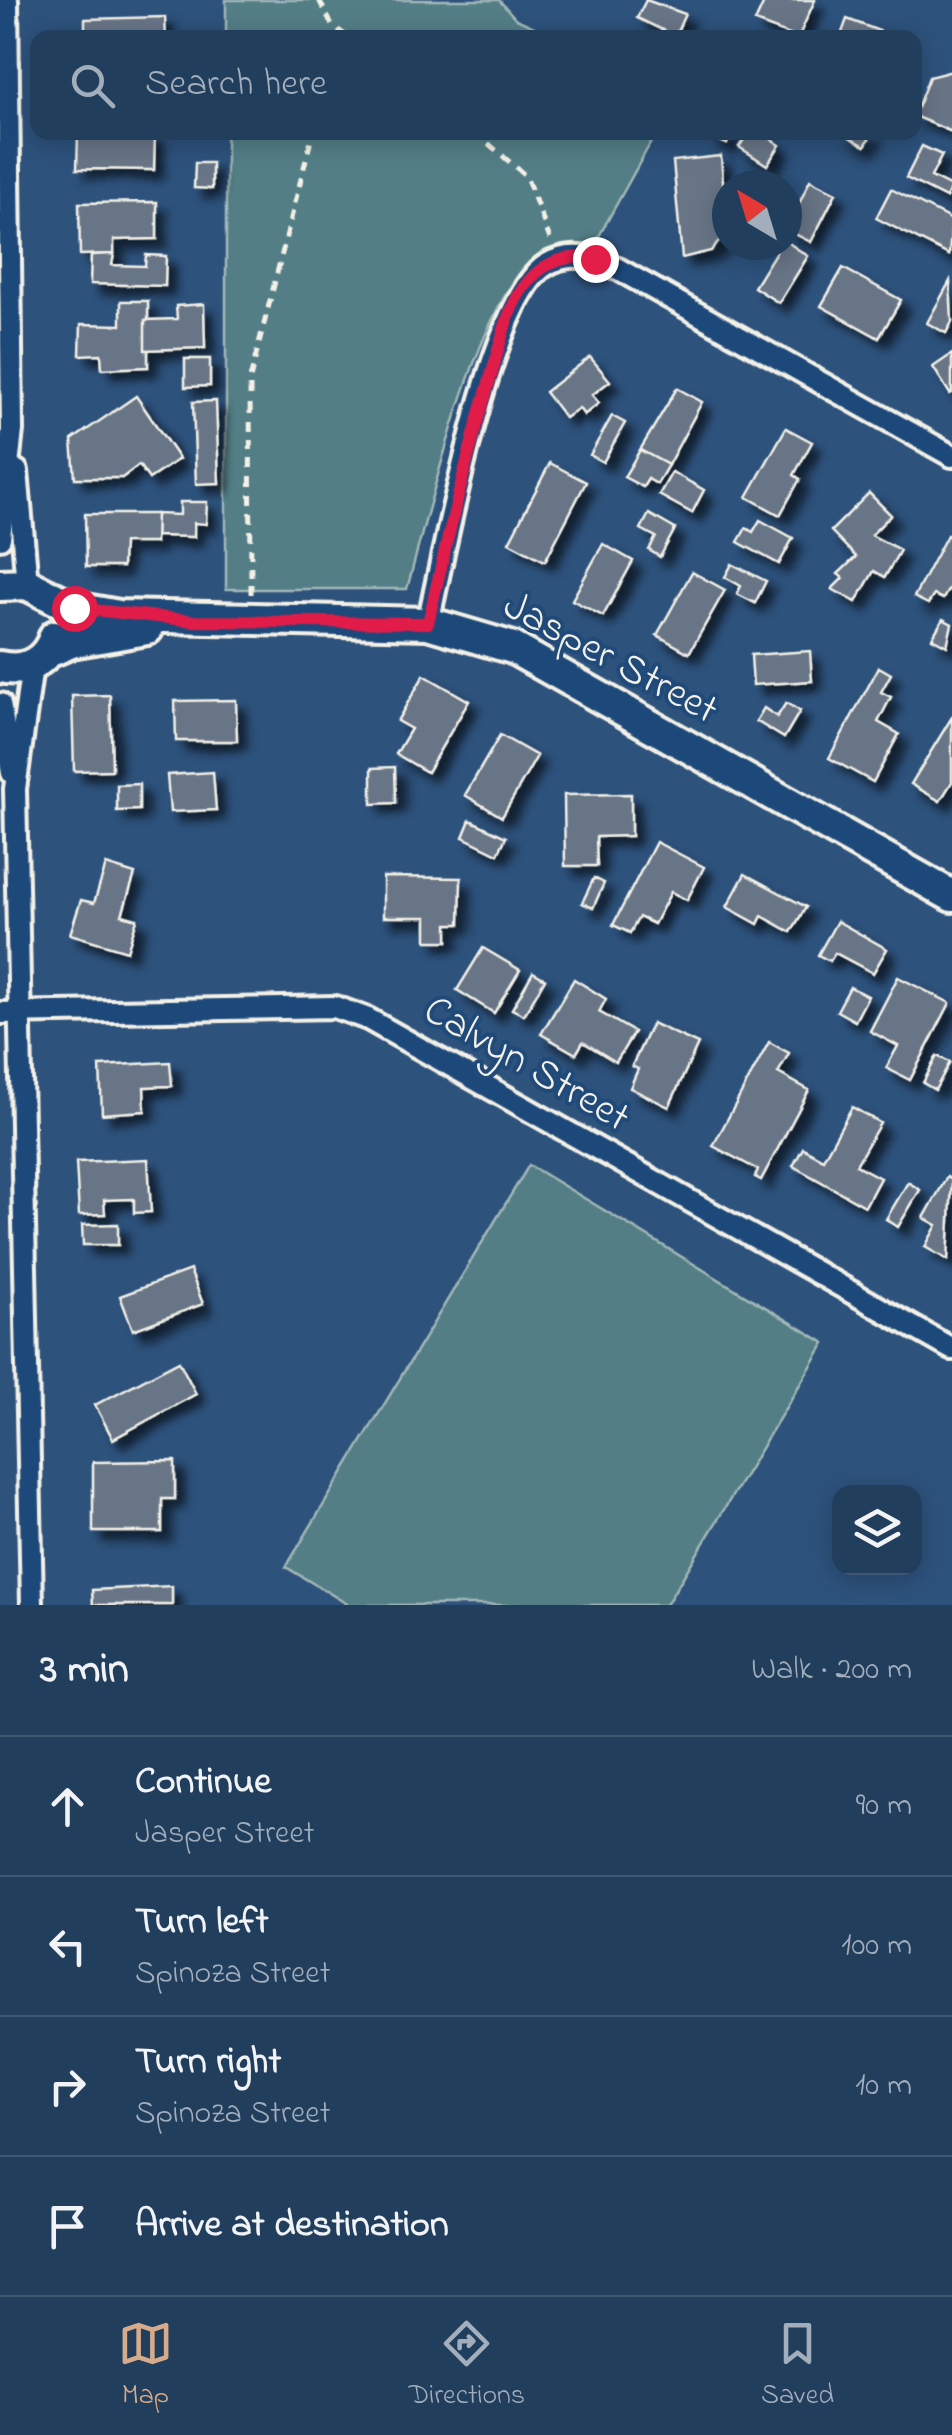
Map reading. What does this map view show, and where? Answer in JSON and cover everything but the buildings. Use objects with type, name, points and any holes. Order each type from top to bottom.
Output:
[{"type":"street","points":[[7,0],[6,249],[12,430],[25,589],[57,626],[40,659],[15,790],[10,1012],[32,1605]]},
{"type":"street","points":[[428,623],[462,474],[507,321],[526,284],[571,255],[618,269],[952,456]]},
{"type":"street","points":[[0,538],[12,430]]},
{"type":"street","name":"Jasper Street","points":[[25,589],[74,608],[119,616],[195,621],[428,623],[513,648],[952,896]]},
{"type":"street","name":"Jasper Street","points":[[0,668],[40,659],[70,642],[195,621]]},
{"type":"street","points":[[0,704],[15,790]]},
{"type":"street","name":"Calvyn Street","points":[[10,1012],[335,1007],[368,1019],[952,1349]]},
{"type":"path","points":[[319,0],[338,30]]},
{"type":"path","points":[[332,25],[332,30]]},
{"type":"path","points":[[252,622],[250,379],[311,140]]},
{"type":"path","points":[[484,140],[526,176],[558,260]]},
{"type":"green space","points":[[226,0],[499,0],[516,19],[541,30],[226,30]]},
{"type":"green space","points":[[226,140],[652,140],[594,245],[556,247],[536,256],[514,280],[494,316],[457,411],[407,589],[226,589]]},
{"type":"green space","points":[[529,1165],[825,1343],[666,1605],[349,1605],[286,1567]]},
{"type":"route","points":[[74,608],[119,616],[195,621],[428,623],[462,474],[507,321],[526,284],[545,266],[571,255],[595,259]]}]
